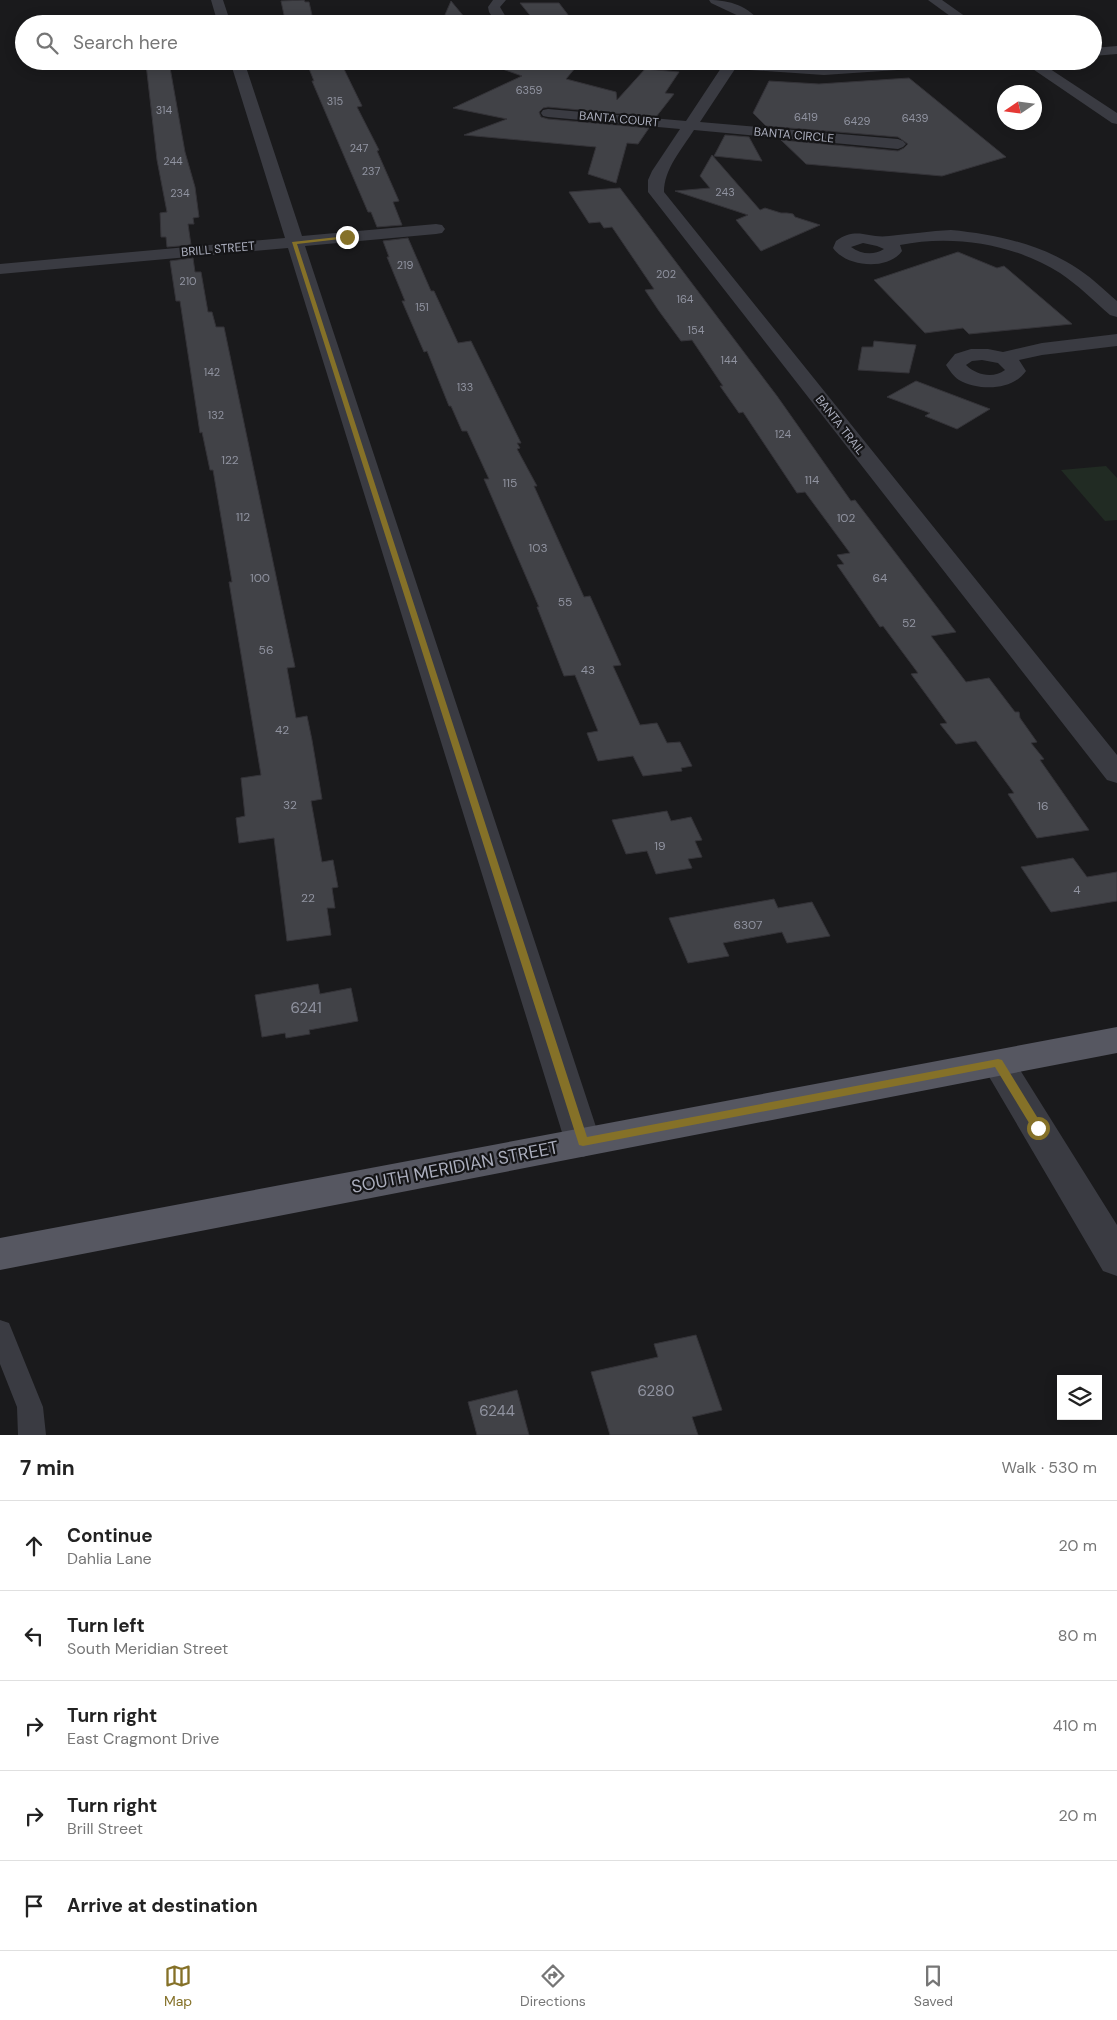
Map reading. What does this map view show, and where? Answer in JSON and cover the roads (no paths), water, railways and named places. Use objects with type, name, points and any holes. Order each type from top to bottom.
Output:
[{"type":"main road","name":"SOUTH MERIDIAN STREET","points":[[0,1254],[1117,1040]]},
{"type":"street","points":[[217,0],[222,15]]},
{"type":"street","points":[[496,15],[494,7],[500,0]]},
{"type":"street","points":[[715,0],[748,15]]},
{"type":"street","points":[[934,0],[956,15]]},
{"type":"street","points":[[1102,51],[1117,50]]},
{"type":"street","points":[[240,70],[583,1142]]},
{"type":"street","name":"BANTA TRAIL","points":[[726,70],[660,170],[656,180],[656,192],[1117,774]]},
{"type":"street","points":[[803,70],[824,72],[851,70]]},
{"type":"street","points":[[1042,70],[1117,120]]},
{"type":"street","name":"BANTA COURT","points":[[548,113],[689,126]]},
{"type":"street","name":"BANTA CIRCLE","points":[[689,126],[898,144]]},
{"type":"street","name":"BRILL STREET","points":[[0,269],[436,229]]},
{"type":"street","points":[[886,242],[920,237],[954,237],[991,241],[1024,250],[1039,255],[1068,270],[1117,311]]},
{"type":"street","points":[[1002,358],[1042,349],[1117,340]]},
{"type":"street","points":[[998,1063],[1117,1259]]},
{"type":"lane","points":[[0,1331],[30,1408],[32,1435]]}]
